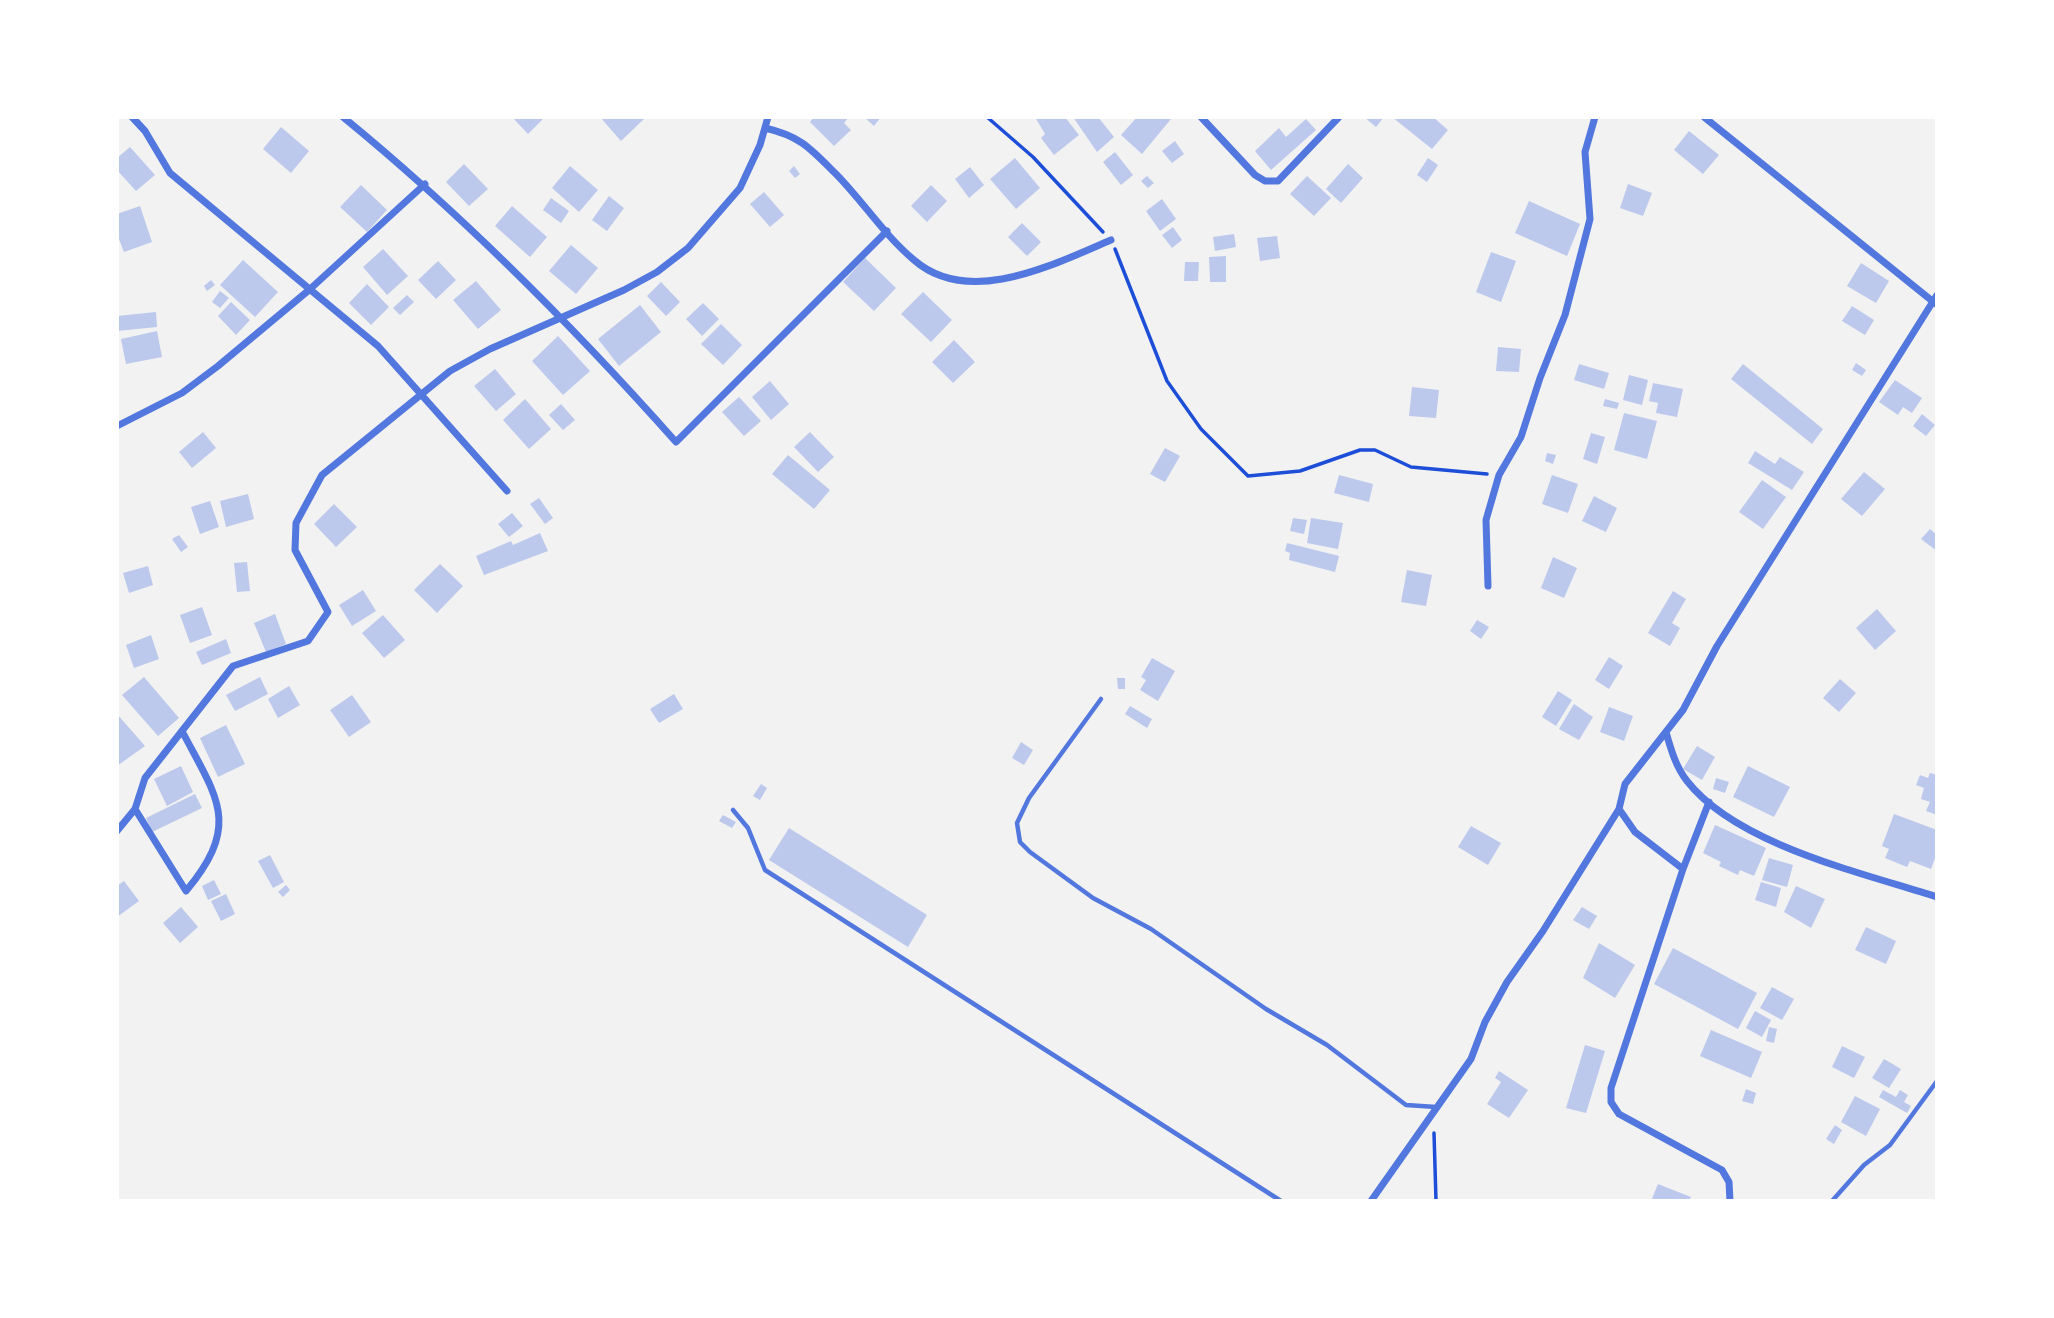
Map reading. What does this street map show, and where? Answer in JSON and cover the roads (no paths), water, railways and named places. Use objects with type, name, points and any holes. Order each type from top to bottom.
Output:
[{"type":"street","points":[[132,117],[145,131],[170,173],[377,346],[423,394],[507,491]]},
{"type":"street","points":[[343,117],[425,184],[563,316],[676,442],[887,231]]},
{"type":"street","points":[[117,831],[135,809],[145,778],[233,666],[308,640],[328,612],[295,550],[296,523],[322,475],[450,371],[490,349],[657,272],[688,248],[740,188],[768,117]]},
{"type":"street","points":[[1201,117],[1255,175],[1265,181],[1278,181],[1339,117]]},
{"type":"street","points":[[1371,1201],[1471,1059],[1485,1022],[1507,982],[1543,931],[1619,809],[1625,784],[1683,710],[1717,646],[1814,488],[1936,301],[1704,117]]},
{"type":"street","points":[[1488,586],[1486,520],[1499,475],[1521,437],[1540,378],[1565,315],[1590,219],[1586,152],[1595,119]]},
{"type":"street","points":[[765,128],[803,140],[922,267],[940,276],[960,281],[982,281],[1026,272],[1055,264],[1111,240]]},
{"type":"street","points":[[117,426],[182,393],[309,290],[425,184]]},
{"type":"street","points":[[135,809],[186,891],[212,854],[218,829],[219,803],[182,731]]},
{"type":"street","points":[[1666,733],[1680,772],[1710,802],[1737,822],[1782,846],[1824,863],[1937,897]]},
{"type":"street","points":[[1710,802],[1683,869],[1611,1088],[1611,1102],[1619,1114],[1704,1157],[1722,1170],[1729,1182],[1730,1201]]},
{"type":"street","points":[[1619,809],[1635,832],[1683,869]]},
{"type":"lane","points":[[1101,699],[1029,798],[1017,823],[1020,842],[1093,898],[1151,929],[1266,1009],[1327,1045],[1406,1105],[1436,1107]]},
{"type":"lane","points":[[733,810],[748,828],[765,870],[1280,1201]]},
{"type":"lane","points":[[1832,1201],[1864,1165],[1891,1144],[1937,1081]]}]
